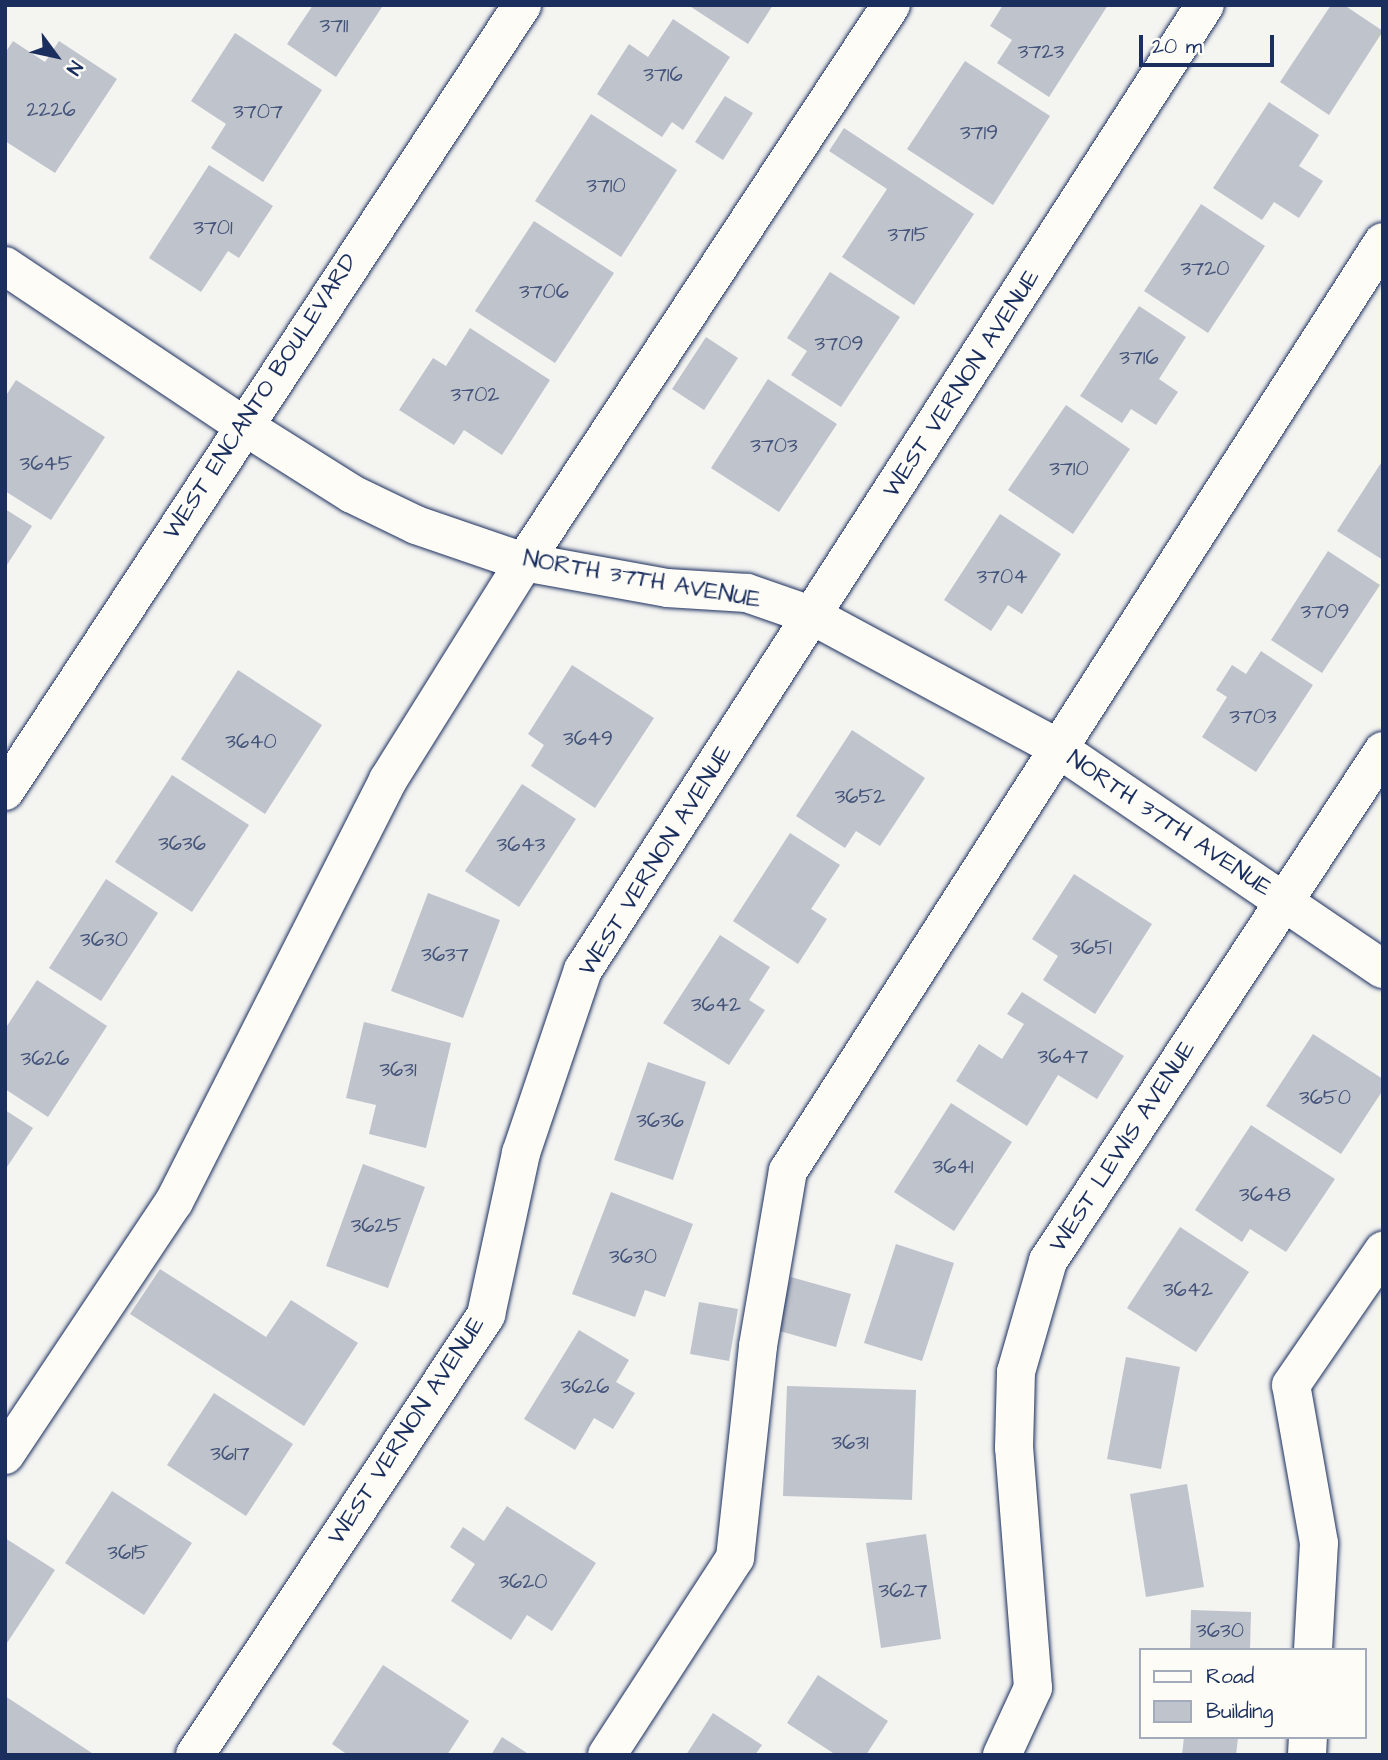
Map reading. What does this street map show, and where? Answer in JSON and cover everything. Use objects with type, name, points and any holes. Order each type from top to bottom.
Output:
[{"type":"street","name":"WEST ENCANTO BOULEVARD","points":[[5,791],[241,424],[522,5]]},
{"type":"street","points":[[5,1455],[174,1202],[388,780],[524,562],[891,5]]},
{"type":"street","name":"WEST VERNON AVENUE","points":[[195,1755],[485,1315],[521,1153],[583,970],[1205,5]]},
{"type":"street","points":[[607,1755],[735,1558],[758,1346],[788,1171],[1056,747],[1383,242]]},
{"type":"street","name":"NORTH 37TH AVENUE","points":[[5,267],[352,495],[416,525],[524,562],[667,587],[747,593],[813,616],[1056,747],[1383,969]]},
{"type":"street","name":"WEST LEWIS AVENUE","points":[[1002,1755],[1033,1688],[1014,1448],[1016,1373],[1048,1261],[1383,751]]},
{"type":"street","points":[[1313,1648],[1320,1543],[1291,1385],[1370,1301],[1383,1251]]},
{"type":"building","points":[[313,5],[382,7],[336,77],[287,44]]},
{"type":"building","points":[[688,5],[773,5],[748,44]]},
{"type":"building","points":[[1003,5],[1108,5],[1049,97],[997,63],[1012,40],[990,26]]},
{"type":"building","points":[[1331,5],[1344,5],[1383,31],[1329,115],[1280,82]]},
{"type":"building","points":[[673,19],[730,57],[683,130],[672,122],[662,137],[597,94],[629,44],[648,57]]},
{"type":"building","points":[[235,33],[322,90],[263,182],[211,148],[226,124],[191,101]]},
{"type":"building","points":[[13,41],[45,62],[59,41],[117,79],[55,173],[5,141],[5,53]]},
{"type":"building","points":[[965,61],[1050,116],[993,205],[907,149]]},
{"type":"building","points":[[725,96],[753,113],[723,160],[695,142]]},
{"type":"building","points":[[1269,102],[1319,135],[1299,166],[1323,181],[1299,218],[1274,202],[1262,220],[1213,188]]},
{"type":"building","points":[[591,114],[677,170],[621,257],[535,201]]},
{"type":"building","points":[[844,128],[974,214],[914,305],[842,257],[887,189],[829,151]]},
{"type":"building","points":[[209,165],[273,206],[239,258],[228,251],[201,292],[149,258]]},
{"type":"building","points":[[1201,204],[1265,246],[1208,333],[1144,291]]},
{"type":"building","points":[[534,221],[614,273],[555,363],[475,311]]},
{"type":"building","points":[[830,272],[900,317],[841,407],[791,375],[807,351],[787,338]]},
{"type":"building","points":[[1139,306],[1186,337],[1159,379],[1178,392],[1156,425],[1131,409],[1122,423],[1080,396]]},
{"type":"building","points":[[470,328],[550,380],[502,455],[464,430],[454,445],[399,410],[433,358],[446,366]]},
{"type":"building","points":[[706,337],[738,358],[704,410],[672,389]]},
{"type":"building","points":[[768,379],[837,424],[779,512],[711,468]]},
{"type":"building","points":[[16,380],[105,437],[51,520],[5,491],[5,397]]},
{"type":"building","points":[[1066,405],[1130,449],[1073,534],[1008,490]]},
{"type":"building","points":[[1383,460],[1383,560],[1337,531]]},
{"type":"building","points":[[5,509],[32,526],[5,568]]},
{"type":"building","points":[[1000,514],[1061,554],[1022,614],[1008,605],[991,631],[944,600]]},
{"type":"building","points":[[1328,551],[1380,585],[1322,673],[1271,640]]},
{"type":"building","points":[[1261,651],[1313,685],[1256,772],[1202,737],[1227,697],[1216,690],[1232,665],[1246,674]]},
{"type":"building","points":[[572,665],[654,718],[595,808],[531,766],[544,745],[528,734]]},
{"type":"building","points":[[238,670],[322,725],[265,814],[181,759]]},
{"type":"building","points":[[852,730],[925,778],[880,846],[856,831],[845,848],[796,816]]},
{"type":"building","points":[[172,775],[249,825],[192,912],[115,862]]},
{"type":"building","points":[[522,784],[576,819],[519,907],[465,871]]},
{"type":"building","points":[[790,833],[840,865],[811,909],[827,919],[798,964],[733,921]]},
{"type":"building","points":[[1074,874],[1152,924],[1095,1014],[1043,980],[1058,956],[1032,939]]},
{"type":"building","points":[[106,879],[158,913],[101,1001],[49,968]]},
{"type":"building","points":[[428,893],[500,920],[463,1018],[391,991]]},
{"type":"building","points":[[720,935],[770,967],[749,1000],[765,1010],[729,1065],[663,1023]]},
{"type":"building","points":[[37,980],[107,1026],[48,1117],[5,1089],[5,1029]]},
{"type":"building","points":[[1022,992],[1124,1056],[1097,1099],[1058,1075],[1027,1126],[956,1081],[979,1044],[1002,1059],[1024,1024],[1007,1014]]},
{"type":"building","points":[[364,1022],[451,1043],[426,1148],[369,1134],[376,1105],[346,1098]]},
{"type":"building","points":[[1313,1034],[1383,1079],[1383,1090],[1341,1154],[1266,1106]]},
{"type":"building","points":[[648,1062],[706,1082],[673,1180],[614,1160]]},
{"type":"building","points":[[951,1103],[1012,1142],[954,1231],[894,1192]]},
{"type":"building","points":[[5,1110],[33,1128],[5,1170]]},
{"type":"building","points":[[1251,1125],[1335,1179],[1286,1252],[1250,1229],[1242,1242],[1195,1210]]},
{"type":"building","points":[[363,1164],[425,1187],[388,1288],[326,1266]]},
{"type":"building","points":[[611,1192],[693,1224],[665,1297],[645,1290],[635,1317],[572,1294]]},
{"type":"building","points":[[1180,1227],[1249,1272],[1196,1352],[1127,1308]]},
{"type":"building","points":[[896,1244],[954,1263],[922,1361],[864,1343]]},
{"type":"building","points":[[160,1269],[266,1337],[291,1300],[358,1343],[304,1426],[130,1314]]},
{"type":"building","points":[[791,1277],[851,1294],[836,1347],[776,1330]]},
{"type":"building","points":[[699,1302],[738,1309],[729,1361],[690,1354]]},
{"type":"building","points":[[579,1330],[629,1360],[616,1382],[635,1393],[613,1429],[594,1418],[575,1450],[524,1419]]},
{"type":"building","points":[[1126,1357],[1180,1367],[1161,1469],[1107,1459]]},
{"type":"building","points":[[787,1386],[916,1390],[912,1500],[783,1496]]},
{"type":"building","points":[[214,1393],[293,1444],[246,1516],[167,1465]]},
{"type":"building","points":[[1187,1484],[1204,1587],[1146,1597],[1130,1494]]},
{"type":"building","points":[[112,1491],[192,1543],[144,1615],[65,1563]]},
{"type":"building","points":[[507,1506],[596,1563],[552,1631],[527,1615],[511,1640],[451,1601],[475,1564],[450,1547],[463,1527],[484,1541]]},
{"type":"building","points":[[926,1534],[941,1639],[881,1648],[866,1543]]},
{"type":"building","points":[[5,1538],[55,1570],[5,1646]]},
{"type":"building","points":[[1191,1610],[1251,1612],[1250,1648],[1190,1648]]},
{"type":"building","points":[[383,1665],[469,1721],[447,1755],[348,1755],[332,1744]]},
{"type":"building","points":[[818,1675],[888,1721],[866,1755],[836,1755],[787,1723]]},
{"type":"building","points":[[5,1696],[95,1755],[5,1755]]},
{"type":"building","points":[[713,1713],[762,1745],[755,1755],[686,1755]]},
{"type":"building","points":[[502,1737],[530,1755],[491,1755]]},
{"type":"building","points":[[1184,1739],[1238,1739],[1236,1755],[1182,1755]]}]
